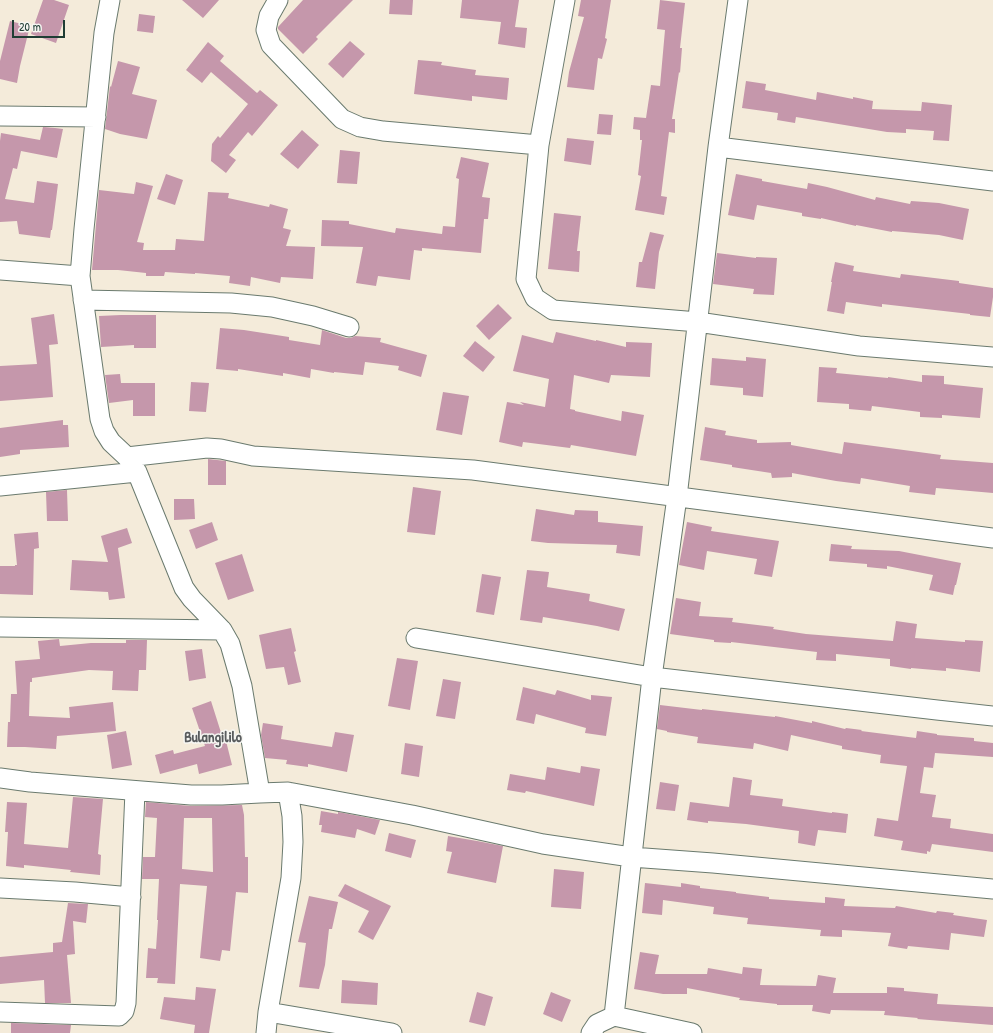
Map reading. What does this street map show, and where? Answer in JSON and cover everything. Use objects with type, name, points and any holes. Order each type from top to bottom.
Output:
[{"type":"street","points":[[110,0],[104,33],[80,276],[100,420],[104,431],[111,442],[132,464],[184,588],[192,599],[222,630],[230,644],[242,686],[260,792]]},
{"type":"street","points":[[278,0],[269,16],[266,30],[271,45],[342,119],[360,127],[382,132],[539,145]]},
{"type":"street","points":[[564,0],[539,145],[526,279],[535,298],[553,310],[698,322],[859,346],[993,357]]},
{"type":"street","points":[[614,1016],[652,677],[677,497],[718,147],[738,0]]},
{"type":"street","points":[[0,116],[96,117]]},
{"type":"street","points":[[718,147],[993,181]]},
{"type":"street","points":[[0,270],[80,276]]},
{"type":"street","points":[[83,300],[231,304],[272,307],[313,316],[349,327]]},
{"type":"street","points":[[0,486],[132,464],[207,448],[221,449],[238,454],[253,456],[473,470],[993,538]]},
{"type":"street","points":[[0,627],[222,630]]},
{"type":"street","points":[[416,638],[652,677],[993,716]]},
{"type":"street","points":[[0,778],[30,782],[191,795],[288,792],[412,815],[543,844],[631,857],[714,862],[993,889]]},
{"type":"street","points":[[0,1012],[119,1016],[124,1011],[126,1003],[135,791]]},
{"type":"street","points":[[266,1033],[268,1012],[291,878],[293,836],[292,816],[288,792]]},
{"type":"street","points":[[0,888],[131,897]]},
{"type":"street","points":[[268,1012],[392,1033]]},
{"type":"street","points":[[591,1033],[597,1024],[614,1016],[692,1033]]},
{"type":"building","points":[[43,0],[54,0],[69,5],[56,43],[31,34]]},
{"type":"building","points":[[182,0],[219,0],[203,18]]},
{"type":"building","points":[[303,0],[353,0],[316,37],[318,39],[303,54],[278,29],[278,27]]},
{"type":"building","points":[[390,0],[413,0],[412,15],[389,14]]},
{"type":"building","points":[[462,0],[519,0],[515,27],[527,28],[525,48],[498,44],[501,22],[460,18]]},
{"type":"building","points":[[581,0],[611,0],[605,38],[607,39],[602,59],[598,58],[594,90],[567,87],[569,72],[584,17],[578,16]]},
{"type":"building","points":[[660,0],[685,3],[680,48],[682,48],[680,73],[679,72],[672,119],[675,119],[675,133],[669,132],[661,196],[667,197],[664,215],[635,210],[641,176],[638,175],[642,140],[640,140],[640,130],[633,129],[634,117],[646,118],[651,85],[660,86],[665,30],[657,29]]},
{"type":"building","points":[[139,14],[155,16],[153,33],[137,31]]},
{"type":"building","points":[[10,21],[30,26],[17,83],[0,79],[0,61]]},
{"type":"building","points":[[350,41],[365,54],[343,78],[328,64]]},
{"type":"building","points":[[208,42],[224,56],[220,61],[257,93],[260,90],[278,105],[252,136],[248,132],[229,155],[236,160],[226,173],[211,161],[212,144],[218,136],[220,138],[248,104],[211,72],[202,83],[186,70]]},
{"type":"building","points":[[418,60],[442,62],[441,65],[476,70],[475,75],[509,78],[507,100],[472,96],[472,101],[414,94]]},
{"type":"building","points":[[118,61],[140,67],[132,94],[157,100],[147,139],[120,134],[105,129],[110,86],[111,87]]},
{"type":"building","points":[[746,81],[766,84],[765,90],[816,100],[817,92],[873,101],[872,109],[921,111],[922,102],[952,105],[949,141],[933,140],[934,131],[906,129],[906,133],[887,132],[796,117],[795,123],[777,120],[778,113],[742,108]]},
{"type":"building","points":[[599,114],[613,115],[611,135],[597,134]]},
{"type":"building","points":[[43,127],[63,129],[57,158],[21,151],[17,169],[13,168],[5,199],[34,203],[37,181],[58,184],[50,238],[19,234],[17,221],[0,222],[1,133],[40,140]]},
{"type":"building","points":[[302,130],[319,145],[298,169],[280,154]]},
{"type":"building","points":[[567,138],[594,141],[591,165],[564,161]]},
{"type":"building","points":[[340,150],[360,152],[357,184],[337,183]]},
{"type":"building","points":[[461,157],[489,163],[482,197],[490,198],[488,219],[484,219],[481,253],[422,248],[422,251],[414,250],[410,280],[378,276],[376,286],[356,283],[363,247],[321,246],[322,220],[349,221],[349,224],[395,233],[396,228],[442,234],[443,226],[455,227],[459,179],[456,178]]},
{"type":"building","points":[[166,174],[183,180],[175,205],[157,199]]},
{"type":"building","points":[[736,174],[762,179],[762,181],[807,189],[808,183],[875,200],[876,197],[910,204],[911,201],[939,203],[969,209],[963,240],[939,235],[892,232],[856,226],[821,218],[802,216],[802,213],[757,205],[754,220],[728,215]]},
{"type":"building","points":[[136,182],[153,186],[137,242],[144,243],[143,250],[175,250],[176,239],[204,241],[208,192],[229,193],[228,198],[269,207],[270,204],[288,209],[283,228],[291,230],[286,246],[315,247],[313,279],[281,277],[280,283],[251,277],[250,286],[229,283],[230,276],[165,272],[164,276],[146,276],[146,273],[118,270],[92,270],[99,190],[134,194]]},
{"type":"building","points":[[554,213],[581,216],[577,251],[580,251],[579,272],[548,269]]},
{"type":"building","points":[[650,232],[664,235],[659,252],[655,289],[636,287],[639,262],[642,262]]},
{"type":"building","points":[[717,253],[756,258],[777,258],[774,295],[753,294],[754,289],[713,284]]},
{"type":"building","points":[[835,262],[854,266],[853,271],[900,278],[901,274],[959,281],[959,283],[993,288],[990,317],[882,304],[882,307],[846,302],[844,314],[827,311]]},
{"type":"building","points":[[498,304],[512,318],[489,340],[476,326]]},
{"type":"building","points":[[54,314],[58,344],[49,345],[53,397],[0,401],[0,366],[37,364],[31,318]]},
{"type":"building","points":[[156,315],[156,348],[134,348],[134,345],[101,347],[99,316]]},
{"type":"building","points":[[220,328],[289,337],[289,340],[320,345],[322,330],[346,338],[355,336],[381,338],[380,342],[427,355],[421,377],[398,370],[399,366],[365,362],[363,375],[334,373],[311,369],[310,378],[283,373],[283,376],[238,369],[238,371],[216,369]]},
{"type":"building","points":[[556,332],[626,347],[626,342],[652,343],[650,377],[611,375],[609,383],[574,375],[570,409],[621,421],[622,411],[644,415],[636,456],[571,445],[570,448],[523,442],[522,447],[499,442],[507,402],[524,405],[520,402],[545,407],[549,379],[513,371],[522,335],[553,343]]},
{"type":"building","points":[[475,341],[495,357],[483,372],[463,356]]},
{"type":"building","points":[[746,357],[766,359],[763,397],[743,395],[743,388],[710,385],[712,358],[746,361]]},
{"type":"building","points":[[819,367],[837,368],[836,373],[888,377],[922,382],[922,375],[944,376],[944,384],[983,388],[980,418],[942,415],[942,418],[920,417],[920,412],[872,406],[871,411],[849,409],[849,404],[817,402]]},
{"type":"building","points":[[120,374],[121,383],[155,383],[155,416],[133,416],[133,400],[109,403],[105,375]]},
{"type":"building","points":[[191,382],[209,383],[206,412],[189,411]]},
{"type":"building","points":[[443,392],[469,396],[462,435],[436,430]]},
{"type":"building","points":[[63,420],[63,425],[68,425],[69,447],[20,450],[20,454],[0,457],[0,428]]},
{"type":"building","points":[[705,427],[726,431],[725,435],[757,440],[757,443],[791,442],[791,445],[842,454],[844,442],[941,455],[940,459],[993,463],[993,493],[936,488],[935,495],[909,492],[910,486],[861,478],[860,484],[792,473],[792,477],[772,478],[771,473],[700,460]]},
{"type":"building","points":[[208,459],[226,461],[226,485],[208,485]]},
{"type":"building","points":[[413,487],[441,491],[435,535],[407,532]]},
{"type":"building","points":[[67,490],[68,521],[47,521],[46,492]]},
{"type":"building","points":[[174,499],[194,499],[195,519],[174,520]]},
{"type":"building","points":[[536,509],[574,515],[575,510],[598,511],[598,522],[643,526],[640,556],[616,553],[617,545],[548,543],[531,541]]},
{"type":"building","points":[[212,522],[218,540],[196,549],[189,530]]},
{"type":"building","points":[[687,522],[712,527],[711,531],[779,541],[772,577],[754,574],[757,559],[707,551],[704,570],[679,565]]},
{"type":"building","points":[[127,528],[132,543],[118,548],[125,598],[109,600],[108,592],[70,590],[72,560],[108,562],[101,536]]},
{"type":"building","points":[[38,532],[39,548],[34,549],[33,595],[0,594],[0,566],[17,565],[14,534]]},
{"type":"building","points":[[831,544],[852,546],[851,549],[899,551],[961,563],[953,595],[929,590],[933,575],[887,566],[887,569],[867,567],[867,564],[829,561]]},
{"type":"building","points":[[242,554],[254,591],[228,600],[215,563]]},
{"type":"building","points":[[527,570],[549,572],[547,587],[590,594],[589,601],[625,609],[619,631],[543,617],[542,623],[520,620]]},
{"type":"building","points":[[482,574],[501,577],[494,615],[476,612]]},
{"type":"building","points":[[676,598],[701,602],[699,616],[733,618],[732,622],[774,627],[773,629],[806,634],[893,641],[896,621],[917,624],[915,638],[965,642],[965,640],[983,641],[980,672],[946,668],[946,671],[911,669],[890,666],[890,659],[836,654],[836,661],[816,660],[817,652],[731,642],[714,642],[714,640],[670,634]]},
{"type":"building","points":[[291,628],[296,651],[294,652],[301,682],[288,685],[284,667],[266,669],[259,635]]},
{"type":"building","points":[[59,639],[60,646],[91,643],[126,643],[126,640],[147,640],[146,670],[139,670],[138,691],[112,690],[113,671],[89,670],[32,678],[32,682],[30,682],[29,716],[70,718],[69,707],[113,702],[116,731],[57,736],[56,749],[7,747],[11,694],[17,694],[15,661],[40,659],[38,641]]},
{"type":"building","points":[[202,649],[206,678],[189,681],[185,651]]},
{"type":"building","points":[[397,658],[418,661],[410,710],[388,706]]},
{"type":"building","points":[[443,679],[461,682],[455,719],[436,716]]},
{"type":"building","points":[[523,687],[555,695],[557,690],[591,700],[591,695],[612,697],[606,736],[585,733],[586,728],[536,714],[534,724],[516,720]]},
{"type":"building","points":[[211,701],[224,742],[226,741],[232,765],[199,774],[197,764],[160,774],[155,755],[173,750],[174,754],[205,746],[192,708]]},
{"type":"building","points":[[660,705],[775,716],[812,723],[812,721],[845,729],[916,738],[917,731],[937,735],[974,738],[974,741],[993,743],[993,757],[935,753],[933,768],[924,767],[920,793],[936,795],[932,817],[951,819],[950,828],[993,834],[993,852],[932,844],[930,852],[927,851],[927,854],[901,850],[903,841],[874,836],[877,818],[898,821],[907,766],[880,763],[881,755],[842,749],[842,746],[791,735],[788,751],[754,743],[753,749],[697,743],[698,737],[657,729]]},
{"type":"building","points":[[263,723],[283,726],[281,739],[332,747],[335,732],[354,735],[347,772],[308,764],[308,767],[286,764],[287,760],[265,758],[261,735]]},
{"type":"building","points":[[126,731],[132,765],[112,769],[107,735]]},
{"type":"building","points":[[405,743],[423,746],[419,777],[401,774]]},
{"type":"building","points":[[581,766],[600,769],[594,806],[526,791],[525,793],[507,790],[510,774],[545,780],[547,767],[580,773]]},
{"type":"building","points":[[733,777],[752,780],[750,795],[783,799],[782,806],[848,814],[846,833],[818,830],[815,846],[798,843],[799,831],[746,824],[708,821],[708,823],[687,820],[690,802],[729,807]]},
{"type":"building","points":[[660,782],[679,785],[675,811],[656,809]]},
{"type":"building","points":[[73,797],[103,799],[98,854],[101,855],[100,875],[24,865],[24,868],[6,866],[8,832],[5,832],[7,802],[27,803],[24,844],[68,848]]},
{"type":"building","points":[[146,802],[191,806],[242,805],[244,815],[245,857],[248,857],[248,893],[236,892],[230,951],[222,950],[220,961],[200,958],[207,886],[180,884],[175,984],[157,983],[158,978],[146,978],[148,948],[156,949],[159,879],[142,879],[143,857],[155,857],[157,818],[145,817]],"holes":[[[184,818],[212,818],[213,872],[182,869]]]},
{"type":"building","points":[[321,811],[338,814],[338,812],[380,820],[375,835],[357,829],[355,838],[321,832],[322,825],[319,825]]},
{"type":"building","points":[[389,833],[416,840],[411,858],[385,851]]},
{"type":"building","points":[[448,836],[503,846],[496,883],[447,873],[452,852],[446,851]]},
{"type":"building","points":[[554,869],[584,872],[581,909],[551,907]]},
{"type":"building","points":[[645,883],[681,887],[681,883],[700,886],[700,888],[769,897],[769,899],[825,903],[825,897],[845,899],[844,906],[895,908],[896,906],[936,913],[937,911],[954,913],[953,915],[987,920],[984,937],[951,933],[949,950],[908,946],[907,949],[888,946],[891,933],[842,930],[842,937],[820,936],[821,930],[747,924],[748,918],[713,914],[714,907],[663,900],[662,915],[642,913]]},
{"type":"building","points":[[345,884],[391,906],[373,940],[358,932],[369,911],[338,896]]},
{"type":"building","points":[[309,896],[338,902],[332,929],[329,929],[325,965],[319,989],[299,987],[306,943],[298,942]]},
{"type":"building","points":[[68,903],[88,904],[86,923],[73,921],[75,954],[67,955],[71,1003],[45,1003],[44,980],[0,984],[0,957],[53,952],[53,943],[62,942]]},
{"type":"building","points":[[640,952],[659,955],[655,974],[707,974],[708,968],[742,974],[743,967],[762,969],[760,985],[816,986],[818,975],[836,978],[833,993],[887,993],[887,987],[904,988],[904,991],[938,994],[937,1004],[993,1007],[993,1025],[884,1015],[885,1011],[831,1010],[830,1014],[812,1011],[813,1005],[777,1005],[739,1000],[740,998],[687,988],[687,994],[663,994],[634,989]]},
{"type":"building","points":[[342,980],[378,983],[377,1005],[341,1003]]},
{"type":"building","points":[[196,987],[216,989],[209,1033],[194,1033],[195,1025],[160,1019],[164,997],[195,1000]]},
{"type":"building","points":[[477,992],[493,997],[485,1026],[469,1022]]},
{"type":"building","points":[[551,992],[571,1000],[562,1022],[543,1014]]},
{"type":"building","points":[[11,1023],[71,1025],[70,1033],[11,1033]]},
{"type":"district","name":"Bulangililo","points":[[213,738]]}]
